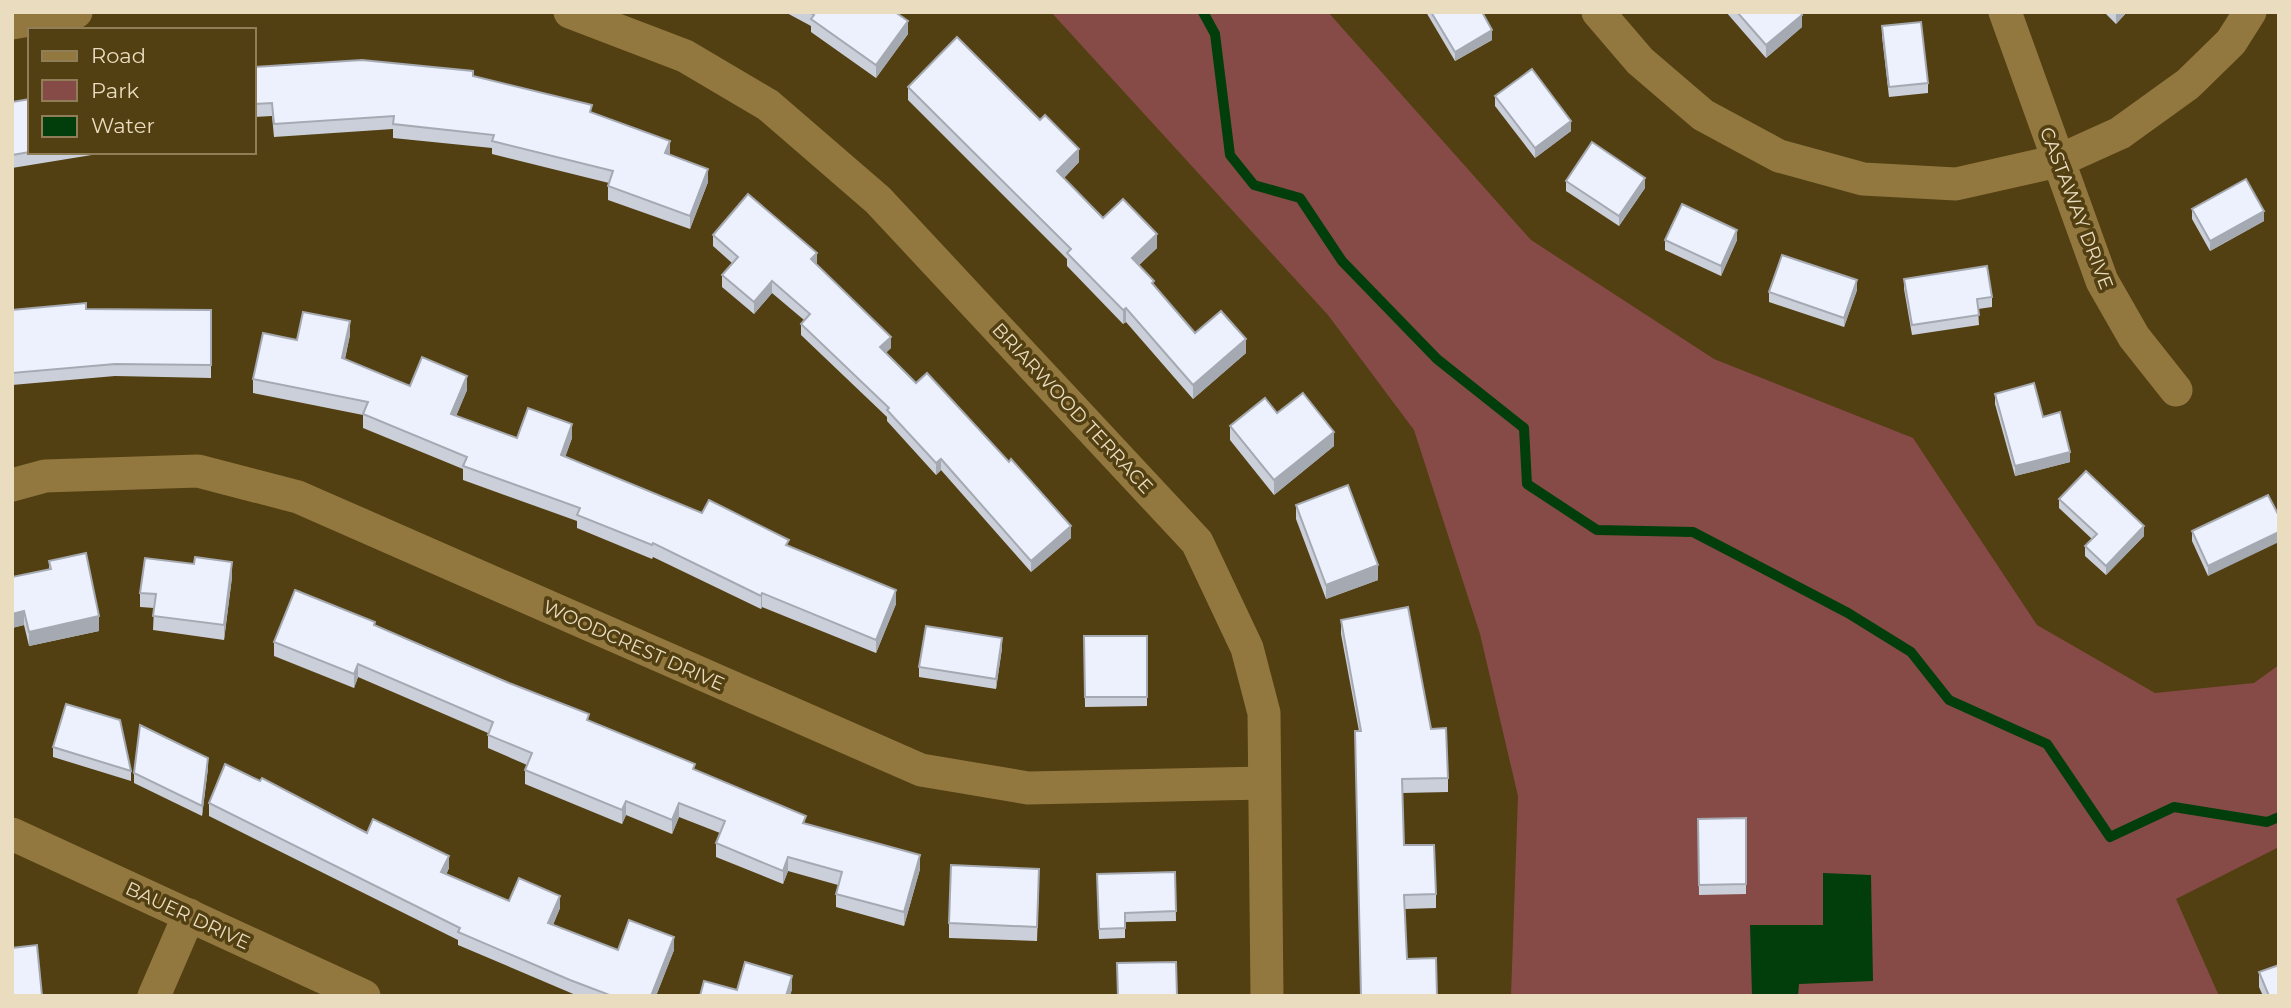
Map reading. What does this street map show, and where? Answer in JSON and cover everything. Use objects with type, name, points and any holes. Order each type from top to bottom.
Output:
[{"type":"street","points":[[12,23],[76,12]]},
{"type":"street","name":"BRIARWOOD TERRACE","points":[[570,12],[685,56],[768,105],[878,200],[1197,542],[1247,648],[1264,713],[1267,996]]},
{"type":"street","points":[[1598,12],[1640,61],[1703,115],[1779,156],[1863,179],[1956,184],[2058,161],[2120,133],[2188,84],[2231,42],[2250,12]]},
{"type":"street","name":"CASTAWAY DRIVE","points":[[2005,12],[2102,281],[2134,337],[2176,390]]},
{"type":"street","name":"WOODCREST DRIVE","points":[[12,485],[45,476],[198,471],[298,497],[921,771],[1028,788],[1264,783]]},
{"type":"street","name":"BAUER DRIVE","points":[[12,834],[364,996]]},
{"type":"street","points":[[154,996],[189,915]]},
{"type":"green space","points":[[1051,12],[1328,12],[1531,240],[1714,359],[1913,438],[2037,625],[2155,693],[2254,683],[2279,665],[2279,847],[2176,899],[2219,996],[1511,996],[1518,796],[1480,634],[1414,430],[1328,315]]},
{"type":"water","points":[[1823,873],[1871,875],[1873,981],[1799,984],[1798,996],[1752,996],[1750,925],[1823,925]]},
{"type":"building","points":[[809,12],[895,12],[908,21],[876,65],[811,19],[814,15]]},
{"type":"building","points":[[1431,12],[1482,12],[1492,30],[1455,52]]},
{"type":"building","points":[[1737,12],[1800,12],[1802,15],[1766,45]]},
{"type":"building","points":[[1921,22],[1928,83],[1889,87],[1882,26]]},
{"type":"building","points":[[957,37],[1040,120],[1045,115],[1079,149],[1057,171],[1103,218],[1123,199],[1157,234],[1132,258],[1195,333],[1221,311],[1246,339],[1193,385],[1126,308],[1123,310],[1067,253],[1071,249],[908,87]]},
{"type":"building","points":[[362,60],[473,71],[473,76],[592,105],[590,112],[670,141],[665,153],[708,169],[690,216],[608,186],[613,171],[492,141],[494,135],[393,124],[394,116],[274,124],[272,103],[256,104],[256,67]]},
{"type":"building","points":[[1532,69],[1571,121],[1535,148],[1495,96]]},
{"type":"building","points":[[28,99],[28,152],[12,155],[12,102]]},
{"type":"building","points":[[1592,142],[1645,178],[1619,216],[1566,181]]},
{"type":"building","points":[[2246,179],[2264,211],[2210,241],[2192,209]]},
{"type":"building","points":[[748,194],[817,253],[811,259],[891,337],[880,347],[916,383],[927,373],[1009,462],[1011,459],[1071,526],[1031,561],[941,459],[936,463],[887,410],[889,408],[801,324],[810,314],[772,281],[754,302],[722,275],[738,257],[713,235]]},
{"type":"building","points":[[1682,204],[1737,230],[1721,266],[1665,240]]},
{"type":"building","points":[[1782,255],[1857,280],[1844,318],[1769,292]]},
{"type":"building","points":[[1987,266],[1992,297],[1977,299],[1979,315],[1912,325],[1904,279]]},
{"type":"building","points":[[86,303],[86,309],[211,310],[211,365],[115,364],[12,373],[12,310]]},
{"type":"building","points":[[303,312],[350,321],[342,358],[410,386],[422,357],[467,376],[451,414],[517,438],[528,408],[572,424],[561,455],[702,513],[709,500],[789,540],[786,545],[896,590],[876,640],[762,593],[761,596],[653,543],[652,545],[577,515],[580,508],[463,466],[467,457],[363,414],[368,402],[253,379],[263,333],[297,340]]},
{"type":"building","points":[[2034,383],[2043,417],[2060,412],[2070,452],[2015,466],[1995,394]]},
{"type":"building","points":[[1303,393],[1334,432],[1274,480],[1230,426],[1265,398],[1277,413]]},
{"type":"building","points":[[2086,471],[2144,526],[2106,566],[2085,546],[2097,534],[2059,499]]},
{"type":"building","points":[[1348,485],[1378,565],[1326,585],[1296,505]]},
{"type":"building","points":[[2268,495],[2279,516],[2279,532],[2208,566],[2192,531]]},
{"type":"building","points":[[86,553],[99,616],[29,632],[24,611],[12,614],[12,577],[51,569],[49,561]]},
{"type":"building","points":[[195,557],[232,562],[224,625],[153,616],[156,594],[140,593],[145,558],[194,564]]},
{"type":"building","points":[[295,590],[375,622],[374,625],[509,683],[589,714],[587,720],[695,764],[693,769],[806,816],[803,823],[920,855],[904,912],[836,894],[842,872],[788,857],[783,871],[716,843],[725,821],[679,803],[672,820],[626,801],[622,810],[525,770],[532,753],[488,735],[493,722],[358,664],[354,674],[274,642]]},
{"type":"building","points":[[1408,607],[1431,729],[1446,728],[1448,778],[1402,779],[1404,845],[1434,845],[1436,894],[1404,895],[1407,959],[1436,958],[1437,996],[1361,996],[1355,731],[1361,731],[1341,620]]},
{"type":"building","points":[[926,626],[1002,638],[996,679],[919,667]]},
{"type":"building","points":[[1084,636],[1147,636],[1147,697],[1085,697]]},
{"type":"building","points":[[66,704],[120,720],[131,771],[53,747]]},
{"type":"building","points":[[140,725],[208,758],[202,806],[134,773]]},
{"type":"building","points":[[225,764],[260,781],[262,778],[367,833],[373,819],[449,856],[441,872],[509,901],[519,878],[560,896],[548,923],[618,950],[629,920],[674,937],[651,996],[612,996],[458,932],[460,928],[209,803]]},
{"type":"building","points":[[1746,818],[1746,884],[1699,885],[1698,819]]},
{"type":"building","points":[[951,865],[1039,869],[1037,927],[949,923]]},
{"type":"building","points":[[1175,872],[1176,911],[1125,913],[1125,928],[1099,929],[1097,874]]},
{"type":"building","points":[[37,945],[42,996],[12,996],[12,948]]},
{"type":"building","points":[[745,962],[792,976],[786,996],[700,996],[704,981],[737,990]]},
{"type":"building","points":[[1176,962],[1177,996],[1118,996],[1117,963]]},
{"type":"building","points":[[2279,965],[2279,996],[2269,996],[2259,972]]},
{"type":"waterway","points":[[1203,12],[1215,34],[1230,155],[1254,185],[1300,198],[1342,261],[1437,359],[1524,428],[1527,484],[1597,530],[1693,532],[1848,613],[1911,652],[1949,700],[2047,744],[2110,837],[2174,807],[2267,822],[2279,817]]}]
